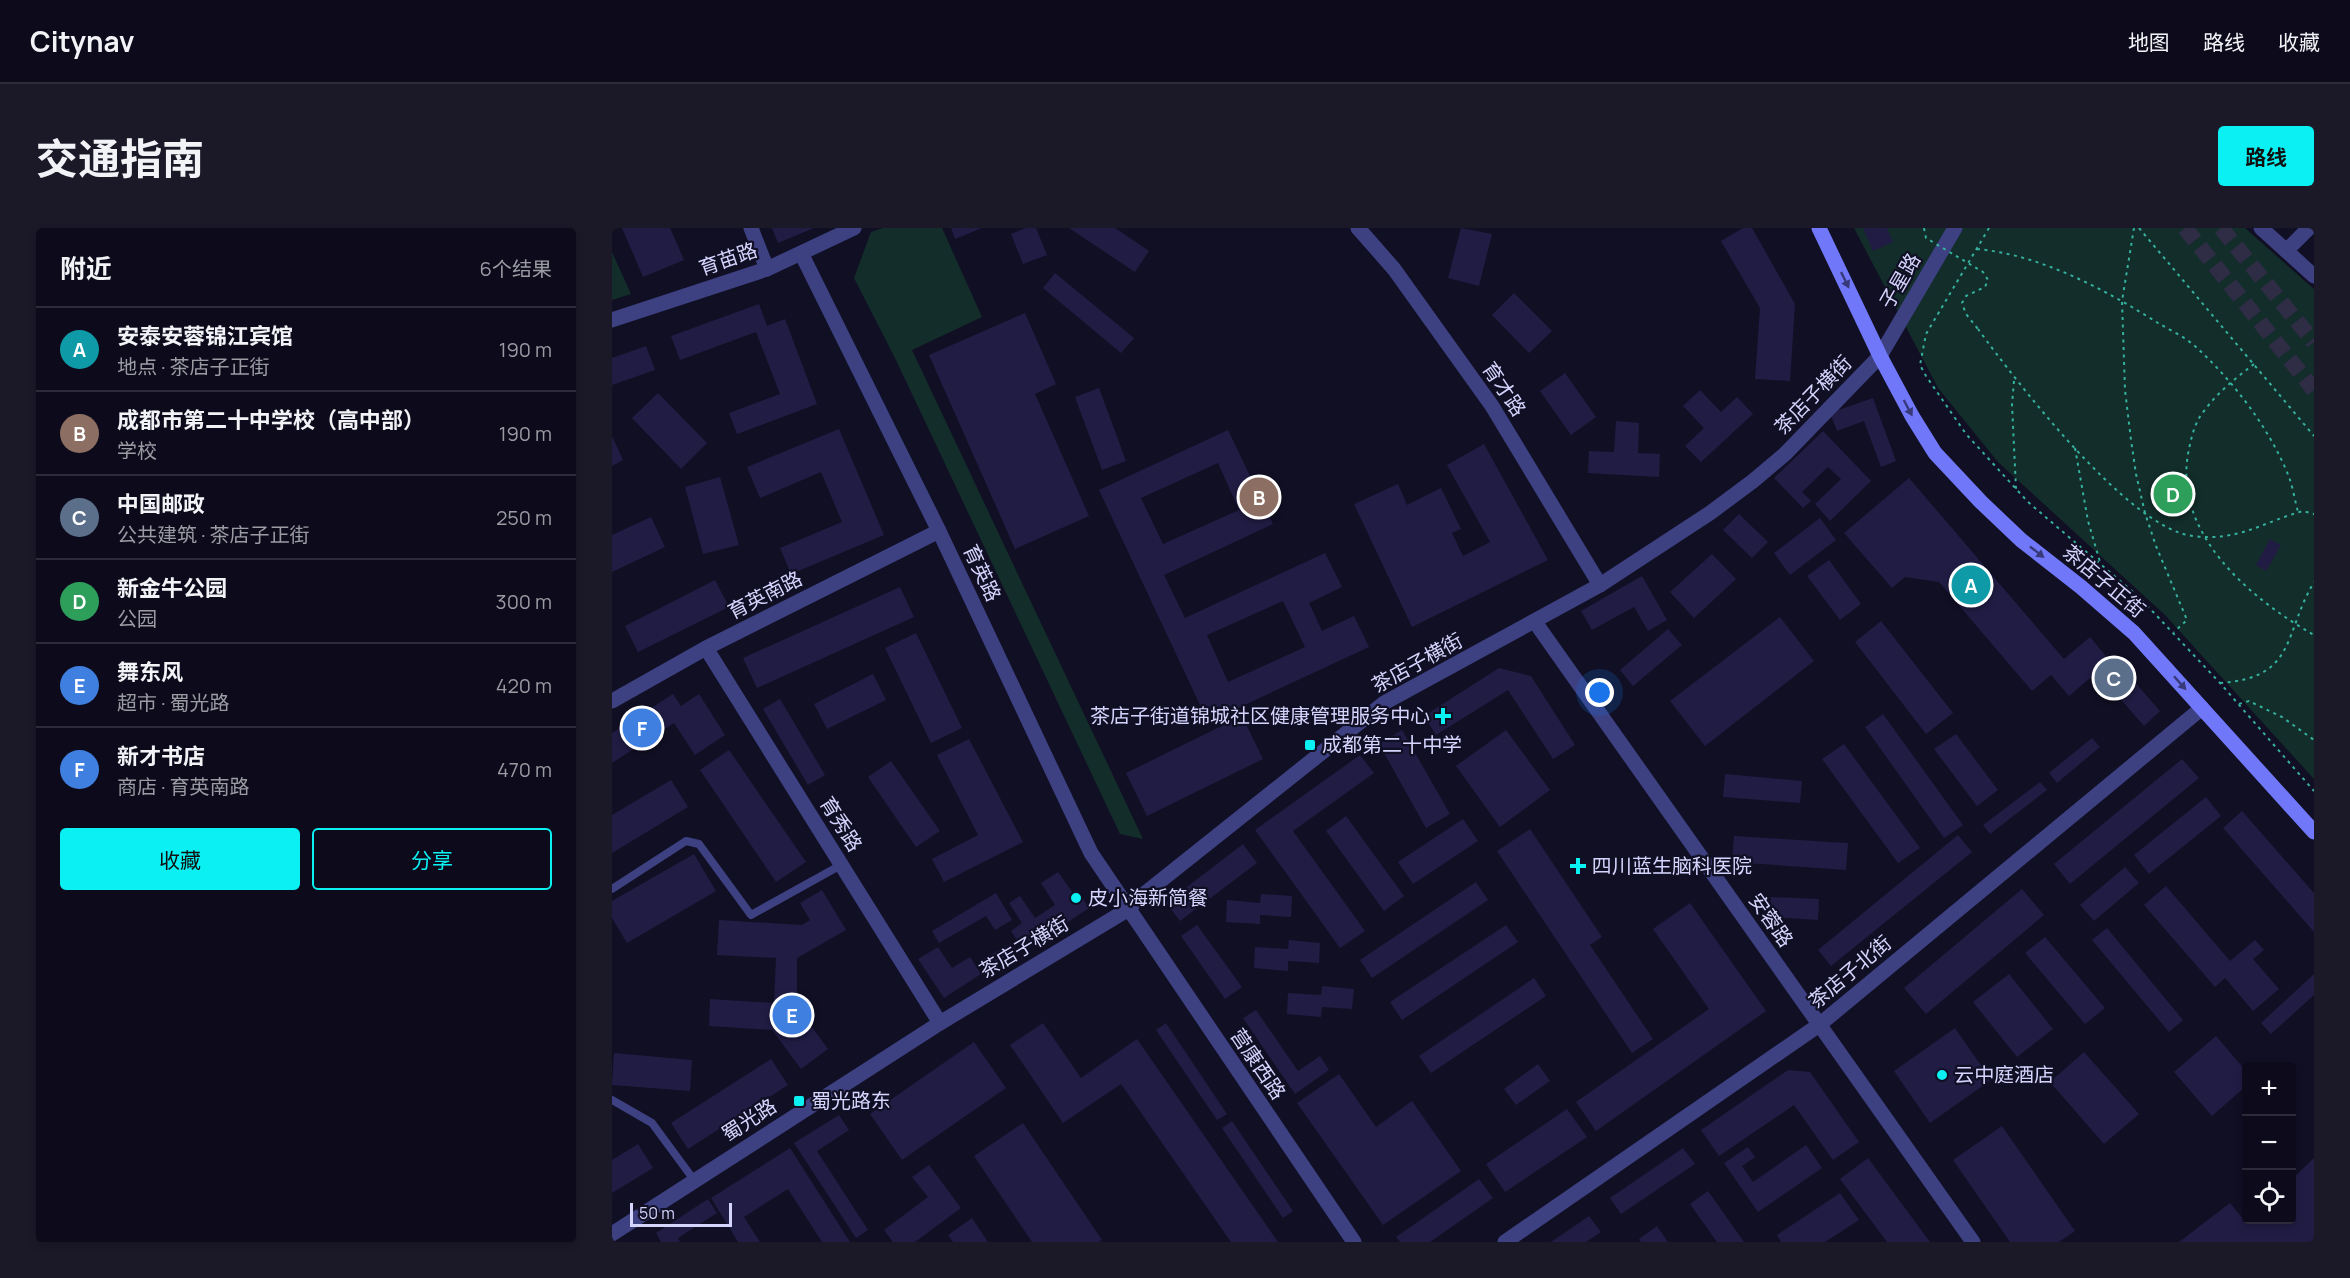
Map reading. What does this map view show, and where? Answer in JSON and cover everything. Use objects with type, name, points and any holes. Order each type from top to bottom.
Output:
[{"type":"main road","name":"茶店子正街","points":[[1819,228],[1880,356],[1935,453],[2021,540],[2082,587],[2134,633],[2314,832]]},
{"type":"street","points":[[751,228],[767,269]]},
{"type":"street","name":"育苗路","points":[[612,320],[767,269],[854,228]]},
{"type":"street","name":"育才路","points":[[1358,228],[1394,269],[1492,406],[1600,585]]},
{"type":"street","name":"子星路","points":[[1880,356],[1955,228]]},
{"type":"street","points":[[2261,228],[2314,276]]},
{"type":"street","points":[[2286,250],[2308,228]]},
{"type":"street","name":"育英路","points":[[801,253],[939,531],[1091,854],[1127,910]]},
{"type":"street","name":"茶店子横街","points":[[940,1023],[1127,910],[1139,898],[1384,703],[1600,585],[1710,513],[1785,454],[1880,356]]},
{"type":"street","name":"育英南路","points":[[612,701],[706,648],[939,531]]},
{"type":"street","name":"安蓉路","points":[[1535,622],[1973,1242]]},
{"type":"street","name":"育秀路","points":[[706,648],[940,1023]]},
{"type":"street","name":"茶店子北街","points":[[1505,1242],[1819,1025],[2202,708]]},
{"type":"street","name":"营康西路","points":[[1127,910],[1354,1242]]},
{"type":"street","name":"蜀光路","points":[[612,1234],[940,1023]]},
{"type":"lane","points":[[612,889],[686,841],[699,844],[751,915],[841,865]]},
{"type":"lane","points":[[612,1100],[652,1123],[694,1180]]},
{"type":"path","points":[[1924,228],[1926,238],[1983,272],[1988,280],[1985,287],[1966,296],[1962,303],[1966,314],[2014,379],[2075,448],[2145,513],[2172,530],[2204,537],[2239,535],[2298,512],[2314,514]]},
{"type":"path","points":[[1989,228],[1926,334],[1920,365],[1966,434],[2028,502],[2100,562],[2174,632],[2314,791]]},
{"type":"path","points":[[2134,228],[2122,301],[2125,390],[2136,474],[2145,513],[2156,546],[2187,620],[2174,632]]},
{"type":"path","points":[[2139,228],[2314,436]]},
{"type":"path","points":[[1977,249],[2016,257],[2055,269],[2099,287],[2194,346],[2230,383],[2269,438],[2289,478],[2298,512]]},
{"type":"path","points":[[2254,364],[2230,383],[2202,412],[2191,436],[2186,467],[2187,490],[2194,519],[2218,558],[2260,597],[2296,624],[2314,634]]},
{"type":"path","points":[[2014,379],[2012,404],[2016,489]]},
{"type":"path","points":[[2075,448],[2088,521],[2100,562]]},
{"type":"path","points":[[2220,683],[2240,682],[2260,675],[2277,664],[2314,582]]},
{"type":"path","points":[[2238,704],[2249,701],[2282,717],[2314,740]]},
{"type":"green space","points":[[883,228],[942,228],[982,317],[912,350],[1143,839],[1120,834],[895,358],[854,278],[871,232]]},
{"type":"green space","points":[[1854,228],[2245,228],[2314,289],[2314,779],[2165,615],[1998,462],[1938,388]]},
{"type":"green space","points":[[612,252],[631,294],[612,300]]},
{"type":"building","points":[[622,228],[670,228],[684,260],[643,277]]},
{"type":"building","points":[[772,228],[814,228],[778,243]]},
{"type":"building","points":[[951,228],[982,228],[955,239]]},
{"type":"building","points":[[1026,228],[1036,228],[1047,255],[1023,264],[1011,234]]},
{"type":"building","points":[[1069,228],[1115,228],[1149,251],[1135,272]]},
{"type":"building","points":[[1461,228],[1492,234],[1479,286],[1448,278]]},
{"type":"building","points":[[1743,228],[1752,228],[1795,304],[1790,381],[1755,379],[1760,308],[1721,241]]},
{"type":"building","points":[[1863,228],[1887,228],[1893,242],[1873,251]]},
{"type":"building","points":[[1055,273],[1134,338],[1121,353],[1043,288]]},
{"type":"building","points":[[1514,293],[1552,331],[1529,353],[1492,315]]},
{"type":"building","points":[[759,304],[767,326],[785,319],[817,404],[737,434],[729,413],[780,394],[756,332],[680,360],[671,336]]},
{"type":"building","points":[[1025,313],[1056,384],[1035,394],[1089,516],[1015,549],[929,355]]},
{"type":"building","points":[[646,346],[655,370],[612,385],[612,358]]},
{"type":"building","points":[[1565,373],[1596,417],[1571,435],[1540,391]]},
{"type":"building","points":[[1099,388],[1126,461],[1102,470],[1075,397]]},
{"type":"building","points":[[1700,390],[1721,412],[1737,397],[1753,414],[1701,462],[1685,446],[1704,428],[1683,406]]},
{"type":"building","points":[[658,393],[707,443],[681,469],[632,418]]},
{"type":"building","points":[[1873,398],[1896,461],[1881,467],[1864,421],[1837,431],[1830,413]]},
{"type":"building","points":[[1616,421],[1639,423],[1638,453],[1660,454],[1659,477],[1588,473],[1589,451],[1614,452]]},
{"type":"building","points":[[839,429],[884,535],[791,574],[780,548],[842,522],[821,472],[760,498],[747,467]]},
{"type":"building","points":[[1228,430],[1273,524],[1164,575],[1185,618],[1325,553],[1342,587],[1309,603],[1322,631],[1354,616],[1369,647],[1208,722],[1099,490]],"holes":[[[1218,463],[1239,510],[1163,544],[1141,498]],[[1283,601],[1305,647],[1228,682],[1207,635]]]},
{"type":"building","points":[[1823,431],[1871,481],[1830,521],[1815,504],[1841,479],[1828,467],[1802,492],[1811,501],[1803,508],[1774,478]]},
{"type":"building","points":[[612,436],[623,460],[612,466]]},
{"type":"building","points":[[1484,444],[1548,560],[1412,627],[1354,504],[1398,484],[1407,505],[1441,488],[1461,529],[1452,533],[1463,556],[1490,542],[1447,465]]},
{"type":"building","points":[[720,477],[739,545],[703,554],[685,487]]},
{"type":"building","points":[[1909,478],[2064,659],[2090,637],[2110,661],[2069,696],[2051,675],[2032,691],[1939,582],[1905,577],[1892,588],[1844,533]]},
{"type":"building","points":[[1739,514],[1768,542],[1752,558],[1723,530]]},
{"type":"building","points":[[651,517],[665,547],[612,572],[612,535]]},
{"type":"building","points":[[1820,518],[1836,540],[1790,575],[1774,553]]},
{"type":"building","points":[[2270,539],[2281,545],[2266,571],[2256,565]]},
{"type":"building","points":[[1712,554],[1736,579],[1694,618],[1670,592]]},
{"type":"building","points":[[1829,560],[1861,604],[1840,620],[1807,576]]},
{"type":"building","points":[[1642,576],[1667,620],[1648,631],[1634,607],[1592,630],[1581,611]]},
{"type":"building","points":[[715,580],[729,607],[638,652],[625,626]]},
{"type":"building","points":[[900,587],[914,617],[757,688],[743,658]]},
{"type":"building","points":[[1780,617],[1814,661],[1705,746],[1670,701]]},
{"type":"building","points":[[1881,621],[1953,713],[1926,734],[1855,642]]},
{"type":"building","points":[[1668,629],[1682,645],[1633,686],[1620,670]]},
{"type":"building","points":[[916,633],[962,728],[931,743],[885,648]]},
{"type":"building","points":[[2119,664],[2160,711],[2144,726],[2102,678]]},
{"type":"building","points":[[1499,668],[1531,676],[1575,745],[1553,759],[1508,690],[1436,735],[1424,716]]},
{"type":"building","points":[[873,674],[886,700],[827,729],[814,704]]},
{"type":"building","points":[[673,694],[681,706],[699,694],[725,735],[695,755],[674,723],[612,763],[612,733]]},
{"type":"building","points":[[780,699],[825,775],[808,785],[763,709]]},
{"type":"building","points":[[1883,714],[1963,825],[1944,838],[1865,727]]},
{"type":"building","points":[[1242,716],[1263,759],[1147,816],[1126,773]]},
{"type":"building","points":[[1402,730],[1450,814],[1426,828],[1379,744]]},
{"type":"building","points":[[1506,730],[1550,790],[1500,827],[1456,766]]},
{"type":"building","points":[[1956,734],[1998,790],[1977,806],[1934,749]]},
{"type":"building","points":[[2092,738],[2100,747],[2057,783],[2049,773]]},
{"type":"building","points":[[969,739],[1023,842],[944,882],[932,859],[978,835],[937,755]]},
{"type":"building","points":[[1844,744],[1920,848],[1898,863],[1822,759]]},
{"type":"building","points":[[729,750],[806,862],[776,882],[700,770]]},
{"type":"building","points":[[1360,755],[1374,773],[1293,831],[1365,931],[1340,948],[1255,830]]},
{"type":"building","points":[[2182,759],[2199,778],[2070,884],[2054,864]]},
{"type":"building","points":[[891,761],[940,831],[916,847],[868,777]]},
{"type":"building","points":[[1725,774],[1802,781],[1800,803],[1723,797]]},
{"type":"building","points":[[671,780],[688,807],[612,853],[612,815]]},
{"type":"building","points":[[2040,782],[2047,790],[1990,834],[1983,825]]},
{"type":"building","points":[[2206,797],[2221,816],[2149,874],[2134,855]]},
{"type":"building","points":[[2242,811],[2314,893],[2314,932],[2223,828]]},
{"type":"building","points":[[1346,816],[1404,896],[1384,911],[1326,831]]},
{"type":"building","points":[[1463,819],[1478,841],[1413,884],[1398,862]]},
{"type":"building","points":[[1530,829],[1602,937],[1590,945],[1653,1039],[1632,1053],[1497,851]]},
{"type":"building","points":[[1958,835],[1972,852],[1831,966],[1818,950]]},
{"type":"building","points":[[1734,836],[1848,843],[1846,870],[1732,862]]},
{"type":"building","points":[[1243,844],[1257,863],[1180,921],[1166,903]]},
{"type":"building","points":[[694,854],[716,891],[627,943],[612,918],[612,901]]},
{"type":"building","points":[[2125,867],[2139,883],[2094,921],[2080,905]]},
{"type":"building","points":[[1058,872],[1073,893],[1077,890],[1089,908],[1024,951],[1011,931],[1022,923],[1009,903],[1020,896],[1035,918],[1055,905],[1041,883]]},
{"type":"building","points":[[1476,882],[1488,900],[1372,978],[1360,960]]},
{"type":"building","points":[[2166,886],[2230,961],[2255,940],[2264,950],[2253,959],[2279,989],[2253,1011],[2225,978],[2215,987],[2144,905]]},
{"type":"building","points":[[2022,889],[2044,915],[1926,1014],[1904,988]]},
{"type":"building","points":[[822,890],[846,930],[797,958],[797,1007],[828,1049],[801,1069],[772,1030],[709,1026],[710,999],[774,1003],[776,958],[717,955],[719,920],[802,925],[810,920],[800,903]]},
{"type":"building","points":[[996,893],[1012,920],[995,930],[986,916],[939,943],[932,931]]},
{"type":"building","points":[[1261,894],[1292,896],[1291,917],[1260,915],[1260,924],[1226,922],[1227,900],[1260,903]]},
{"type":"building","points":[[1771,897],[1819,899],[1818,920],[1770,917]]},
{"type":"building","points":[[1690,903],[1766,1011],[1596,1131],[1576,1102],[1709,1009],[1653,929]]},
{"type":"building","points":[[1197,925],[1242,987],[1225,999],[1181,936]]},
{"type":"building","points":[[1506,925],[1518,942],[1402,1020],[1390,1002]]},
{"type":"building","points":[[2107,928],[2183,1020],[2169,1032],[2092,940]]},
{"type":"building","points":[[2045,937],[2105,1008],[2085,1024],[2025,953]]},
{"type":"building","points":[[1289,940],[1320,943],[1319,963],[1288,961],[1288,971],[1254,968],[1255,947],[1288,949]]},
{"type":"building","points":[[1012,943],[1017,952],[986,969],[981,960]]},
{"type":"building","points":[[938,947],[952,968],[970,957],[981,974],[944,998],[918,959]]},
{"type":"building","points":[[2009,974],[2053,1029],[2017,1057],[1973,1002]]},
{"type":"building","points":[[2314,974],[2314,995],[2271,1034],[2261,1023]]},
{"type":"building","points":[[1534,978],[1546,996],[1431,1073],[1419,1056]]},
{"type":"building","points":[[1322,986],[1354,989],[1352,1009],[1322,1007],[1321,1017],[1287,1014],[1288,993],[1321,995]]},
{"type":"building","points":[[1256,1010],[1298,1071],[1320,1056],[1329,1070],[1295,1094],[1243,1018]]},
{"type":"building","points":[[1043,1023],[1081,1078],[1137,1039],[1278,1242],[1231,1242],[1121,1084],[1063,1123],[1010,1045]]},
{"type":"building","points":[[1166,1023],[1227,1114],[1217,1120],[1156,1030]]},
{"type":"building","name":"云中庭酒店","points":[[1955,1028],[1991,1080],[1930,1123],[1894,1071]]},
{"type":"building","points":[[2216,1036],[2242,1066],[2242,1090],[2212,1116],[2174,1072]]},
{"type":"building","points":[[974,1042],[1006,1088],[902,1160],[870,1114]]},
{"type":"building","points":[[2084,1052],[2139,1114],[2104,1144],[2050,1082]]},
{"type":"building","points":[[614,1053],[692,1060],[690,1091],[612,1085]]},
{"type":"building","points":[[771,1059],[788,1085],[688,1149],[671,1123]]},
{"type":"building","points":[[1538,1064],[1550,1081],[1516,1105],[1504,1089]]},
{"type":"building","points":[[1788,1070],[1810,1072],[1859,1142],[1833,1160],[1794,1105],[1719,1156],[1701,1130]]},
{"type":"building","points":[[1339,1074],[1376,1127],[1412,1101],[1461,1171],[1383,1225],[1297,1103]]},
{"type":"building","points":[[1567,1109],[1587,1137],[1505,1192],[1486,1164]]},
{"type":"building","points":[[839,1115],[849,1130],[817,1151],[868,1230],[856,1238],[794,1143]]},
{"type":"building","points":[[1232,1121],[1293,1211],[1283,1218],[1222,1128]]},
{"type":"building","points":[[1023,1123],[1102,1240],[1099,1242],[1032,1242],[974,1156]]},
{"type":"building","points":[[2002,1126],[2075,1231],[2059,1242],[2010,1242],[1953,1160]]},
{"type":"building","points":[[638,1144],[653,1168],[612,1193],[612,1160]]},
{"type":"building","points":[[1806,1145],[1822,1168],[1758,1212],[1724,1163],[1748,1147],[1755,1157],[1742,1166],[1753,1182]]},
{"type":"building","points":[[790,1148],[850,1242],[822,1242],[788,1189],[744,1217],[760,1242],[738,1242],[711,1198]]},
{"type":"building","points":[[1683,1148],[1695,1164],[1621,1214],[1610,1198]]},
{"type":"building","points":[[1868,1158],[1930,1242],[1887,1242],[1840,1179]]},
{"type":"building","points":[[2314,1158],[2314,1242],[2179,1242],[2230,1203],[2242,1217],[2242,1224],[2296,1224],[2296,1175]]},
{"type":"building","points":[[929,1165],[961,1208],[915,1242],[893,1242],[884,1230],[928,1197],[912,1177]]},
{"type":"building","points":[[1479,1179],[1493,1198],[1430,1242],[1400,1242],[1396,1237]]},
{"type":"building","points":[[1708,1191],[1744,1242],[1717,1242],[1690,1204]]},
{"type":"building","points":[[1840,1193],[1859,1220],[1825,1242],[1781,1242],[1777,1235]]},
{"type":"building","points":[[708,1199],[717,1213],[678,1238],[680,1242],[661,1242],[656,1233]]},
{"type":"building","points":[[1589,1216],[1601,1232],[1586,1242],[1551,1242]]},
{"type":"building","points":[[972,1218],[988,1242],[953,1242],[948,1235]]},
{"type":"building","points":[[1657,1226],[1668,1242],[1641,1242],[1639,1239]]},
{"type":"tunnel","points":[[2185,228],[2314,390]]},
{"type":"tunnel","points":[[2221,228],[2314,342]]},
{"type":"place","name":"新金牛公园","points":[[2173,494]]},
{"type":"place","name":"成都市第二十中学校（高中部）","points":[[1259,497]]},
{"type":"place","name":"安泰安蓉锦江宾馆","points":[[1971,585]]},
{"type":"place","name":"中国邮政","points":[[2114,678]]},
{"type":"place","name":"茶店子街道锦城社区健康管理服务中心","points":[[1443,716]]},
{"type":"place","name":"新才书店","points":[[642,728]]},
{"type":"place","name":"成都第二十中学","points":[[1310,745]]},
{"type":"place","name":"四川蓝生脑科医院","points":[[1578,866]]},
{"type":"place","name":"皮小海新简餐","points":[[1076,898]]},
{"type":"place","name":"舞东风","points":[[792,1015]]},
{"type":"place","name":"云中庭酒店","points":[[1942,1075]]},
{"type":"place","name":"蜀光路东","points":[[799,1101]]}]
